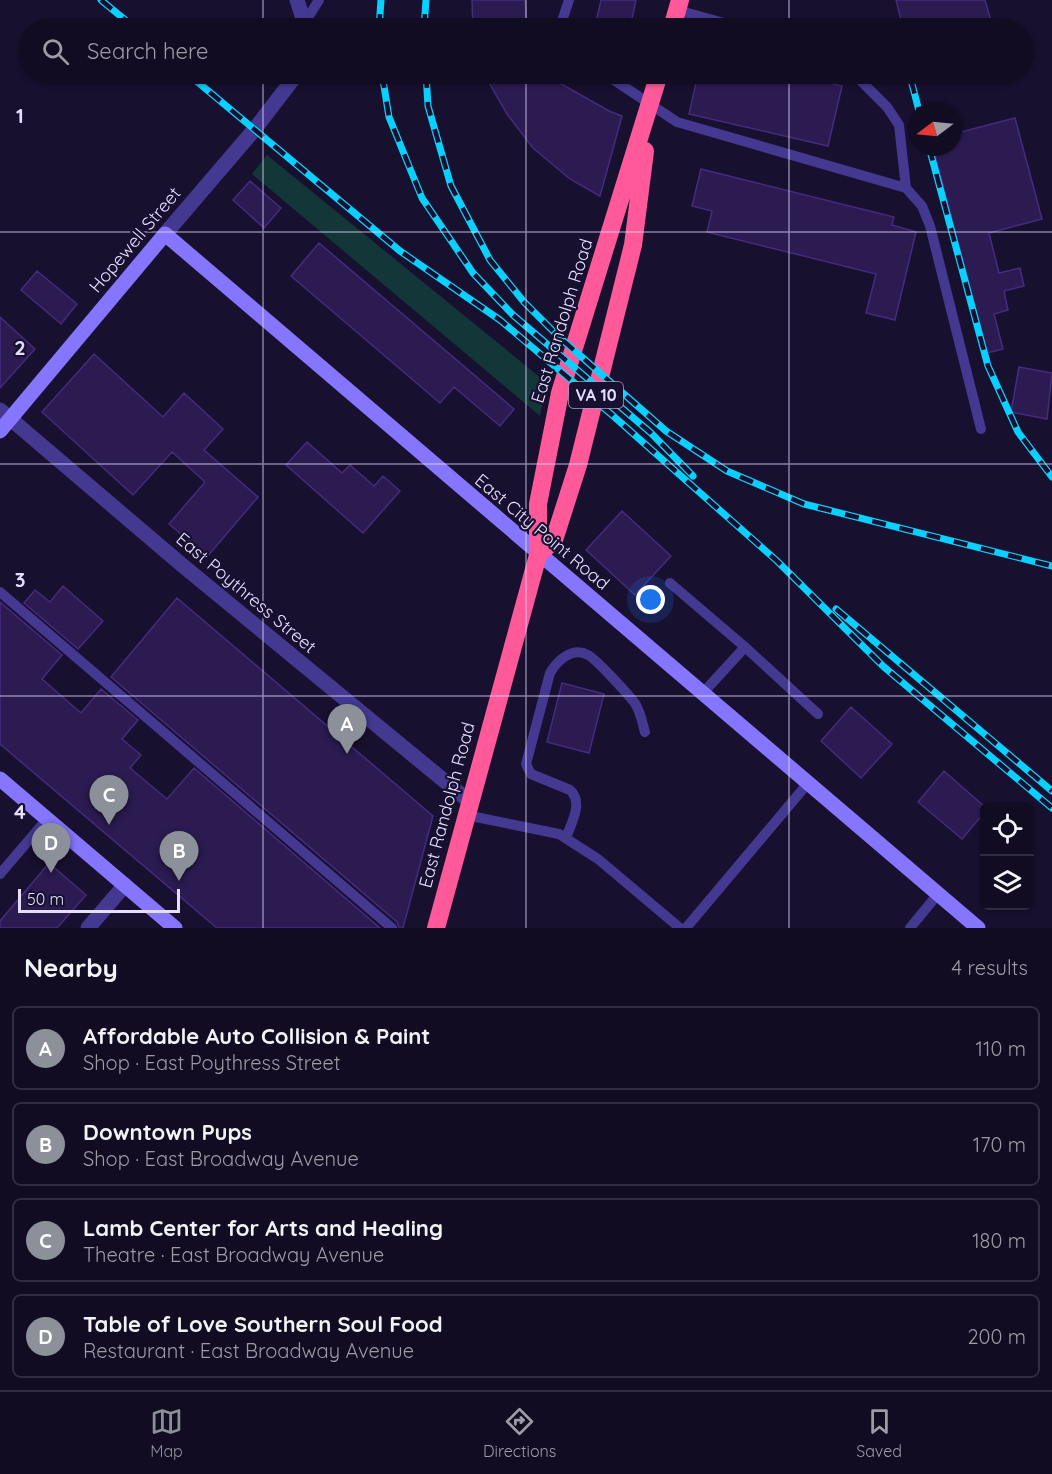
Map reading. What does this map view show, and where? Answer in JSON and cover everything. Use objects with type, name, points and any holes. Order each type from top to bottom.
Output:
[{"type":"highway","name":"East Randolph Road","points":[[436,928],[538,555],[538,504],[560,393],[656,84]]},
{"type":"highway","name":"East Randolph Road","points":[[538,555],[554,540],[568,497],[619,303],[633,245],[651,104]]},
{"type":"street","points":[[297,0],[303,18]]},
{"type":"street","name":"Hopewell Street","points":[[3,420],[292,84]]},
{"type":"street","name":"East City Point Road","points":[[165,234],[538,555],[978,928]]},
{"type":"street","name":"East Poythress Street","points":[[3,420],[182,565],[468,809]]},
{"type":"street","points":[[0,779],[175,928]]},
{"type":"street","points":[[88,928],[125,885]]},
{"type":"lane","points":[[309,18],[319,0]]},
{"type":"lane","points":[[563,18],[569,0]]},
{"type":"lane","points":[[679,5],[715,18]]},
{"type":"lane","points":[[620,84],[677,122],[906,188],[922,206],[930,226],[981,429]]},
{"type":"lane","points":[[864,84],[887,107],[899,125],[906,188]]},
{"type":"lane","points":[[670,583],[818,714]]},
{"type":"lane","points":[[0,592],[392,928]]},
{"type":"lane","points":[[702,694],[745,647]]},
{"type":"lane","points":[[566,838],[578,801],[575,794],[531,774],[526,764],[550,673],[555,663],[564,656],[576,652],[587,654],[634,702],[645,732]]},
{"type":"lane","points":[[686,928],[808,783]]},
{"type":"lane","points":[[468,809],[559,834],[598,859],[680,928]]},
{"type":"lane","points":[[0,874],[47,819]]},
{"type":"lane","points":[[910,928],[938,894]]},
{"type":"green space","points":[[267,155],[547,383],[540,416],[252,174]]},
{"type":"building","points":[[472,0],[525,0],[526,18],[473,18]]},
{"type":"building","points":[[601,0],[636,0],[632,18],[597,18]]},
{"type":"building","points":[[896,0],[985,0],[990,18],[900,18]]},
{"type":"building","points":[[490,84],[562,84],[622,116],[600,196],[570,179],[533,148],[507,114]]},
{"type":"building","points":[[696,84],[833,84],[842,86],[828,146],[689,114]]},
{"type":"building","points":[[1015,118],[1042,219],[989,233],[999,273],[1020,268],[1024,286],[1004,291],[1008,310],[994,314],[1003,349],[987,353],[935,156],[962,156],[962,132]]},
{"type":"building","points":[[701,169],[894,217],[892,225],[916,232],[895,320],[866,313],[876,274],[707,232],[712,211],[692,206]]},
{"type":"building","points":[[250,181],[281,208],[264,228],[233,200]]},
{"type":"building","points":[[319,243],[514,409],[500,426],[454,387],[440,403],[291,276]]},
{"type":"building","points":[[37,271],[77,304],[61,324],[21,290]]},
{"type":"building","points":[[0,317],[35,349],[0,388]]},
{"type":"building","points":[[94,354],[163,417],[184,393],[223,429],[204,450],[258,497],[207,557],[169,524],[205,482],[172,452],[133,495],[42,412]]},
{"type":"building","points":[[1019,367],[1052,373],[1047,419],[1011,412]]},
{"type":"building","points":[[307,442],[342,473],[350,465],[374,486],[383,476],[400,491],[363,533],[286,465]]},
{"type":"building","points":[[622,511],[671,556],[635,595],[586,550]]},
{"type":"building","points":[[63,586],[103,621],[78,649],[24,603],[35,590],[50,602]]},
{"type":"building","points":[[177,598],[433,816],[403,928],[399,928],[397,922],[111,677]]},
{"type":"building","points":[[0,602],[62,655],[42,679],[81,713],[101,689],[138,720],[122,739],[141,755],[130,768],[167,799],[194,768],[380,928],[217,928],[0,744]]},
{"type":"building","points":[[562,683],[604,694],[589,753],[547,742]]},
{"type":"building","points":[[851,707],[892,744],[861,778],[821,741]]},
{"type":"building","points":[[944,771],[980,803],[980,818],[962,839],[918,802]]},
{"type":"building","points":[[49,863],[86,895],[57,928],[0,928],[0,921]]},
{"type":"railway","points":[[101,0],[123,18]]},
{"type":"railway","points":[[380,18],[381,0]]},
{"type":"railway","points":[[425,18],[426,0]]},
{"type":"railway","points":[[200,84],[400,251],[500,320],[611,414],[776,560],[884,667],[1052,808]]},
{"type":"railway","points":[[384,84],[389,117],[422,198],[473,273],[513,315],[651,433],[693,476]]},
{"type":"railway","points":[[427,84],[428,106],[451,186],[490,260],[524,302],[559,337],[666,431],[727,471],[804,504],[1052,566]]},
{"type":"railway","points":[[912,84],[917,102]]},
{"type":"railway","points":[[931,156],[988,366],[1018,432],[1052,477]]},
{"type":"railway","points":[[836,609],[1052,791]]},
{"type":"place","name":"Affordable Auto Collision & Paint","points":[[347,754]]},
{"type":"place","name":"Lamb Center for Arts and Healing","points":[[109,825]]},
{"type":"place","name":"Table of Love Southern Soul Food","points":[[51,873]]},
{"type":"place","name":"Downtown Pups","points":[[179,881]]}]
